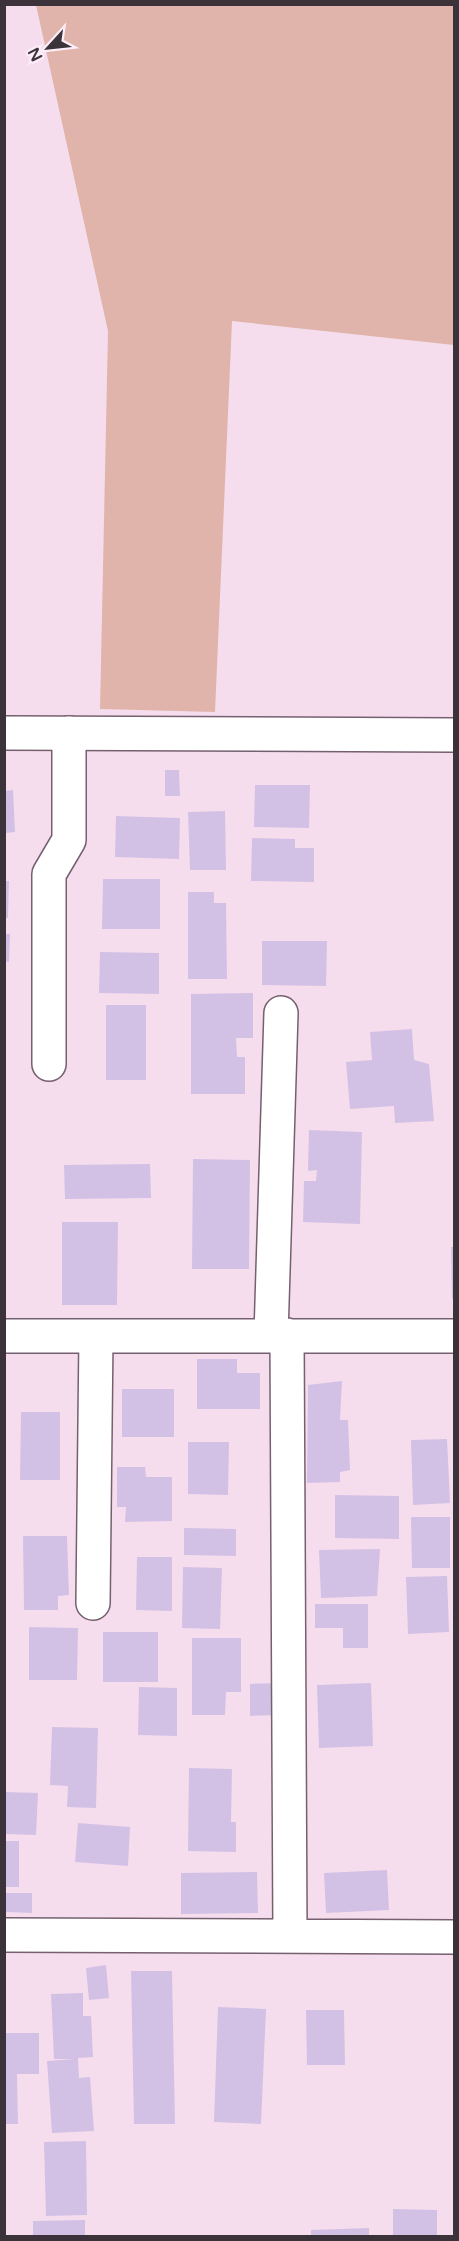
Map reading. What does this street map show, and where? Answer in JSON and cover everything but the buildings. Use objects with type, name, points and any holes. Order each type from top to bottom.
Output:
[{"type":"street","points":[[4,733],[454,735]]},
{"type":"street","points":[[49,1064],[49,874],[69,840],[69,733]]},
{"type":"street","points":[[281,1013],[279,1335],[290,1936]]},
{"type":"street","points":[[4,1336],[454,1335]]},
{"type":"street","points":[[93,1603],[96,1336]]},
{"type":"street","points":[[4,1935],[454,1937]]},
{"type":"shaded area","points":[[36,5],[454,5],[454,345],[232,321],[215,712],[100,709],[108,331]]}]
